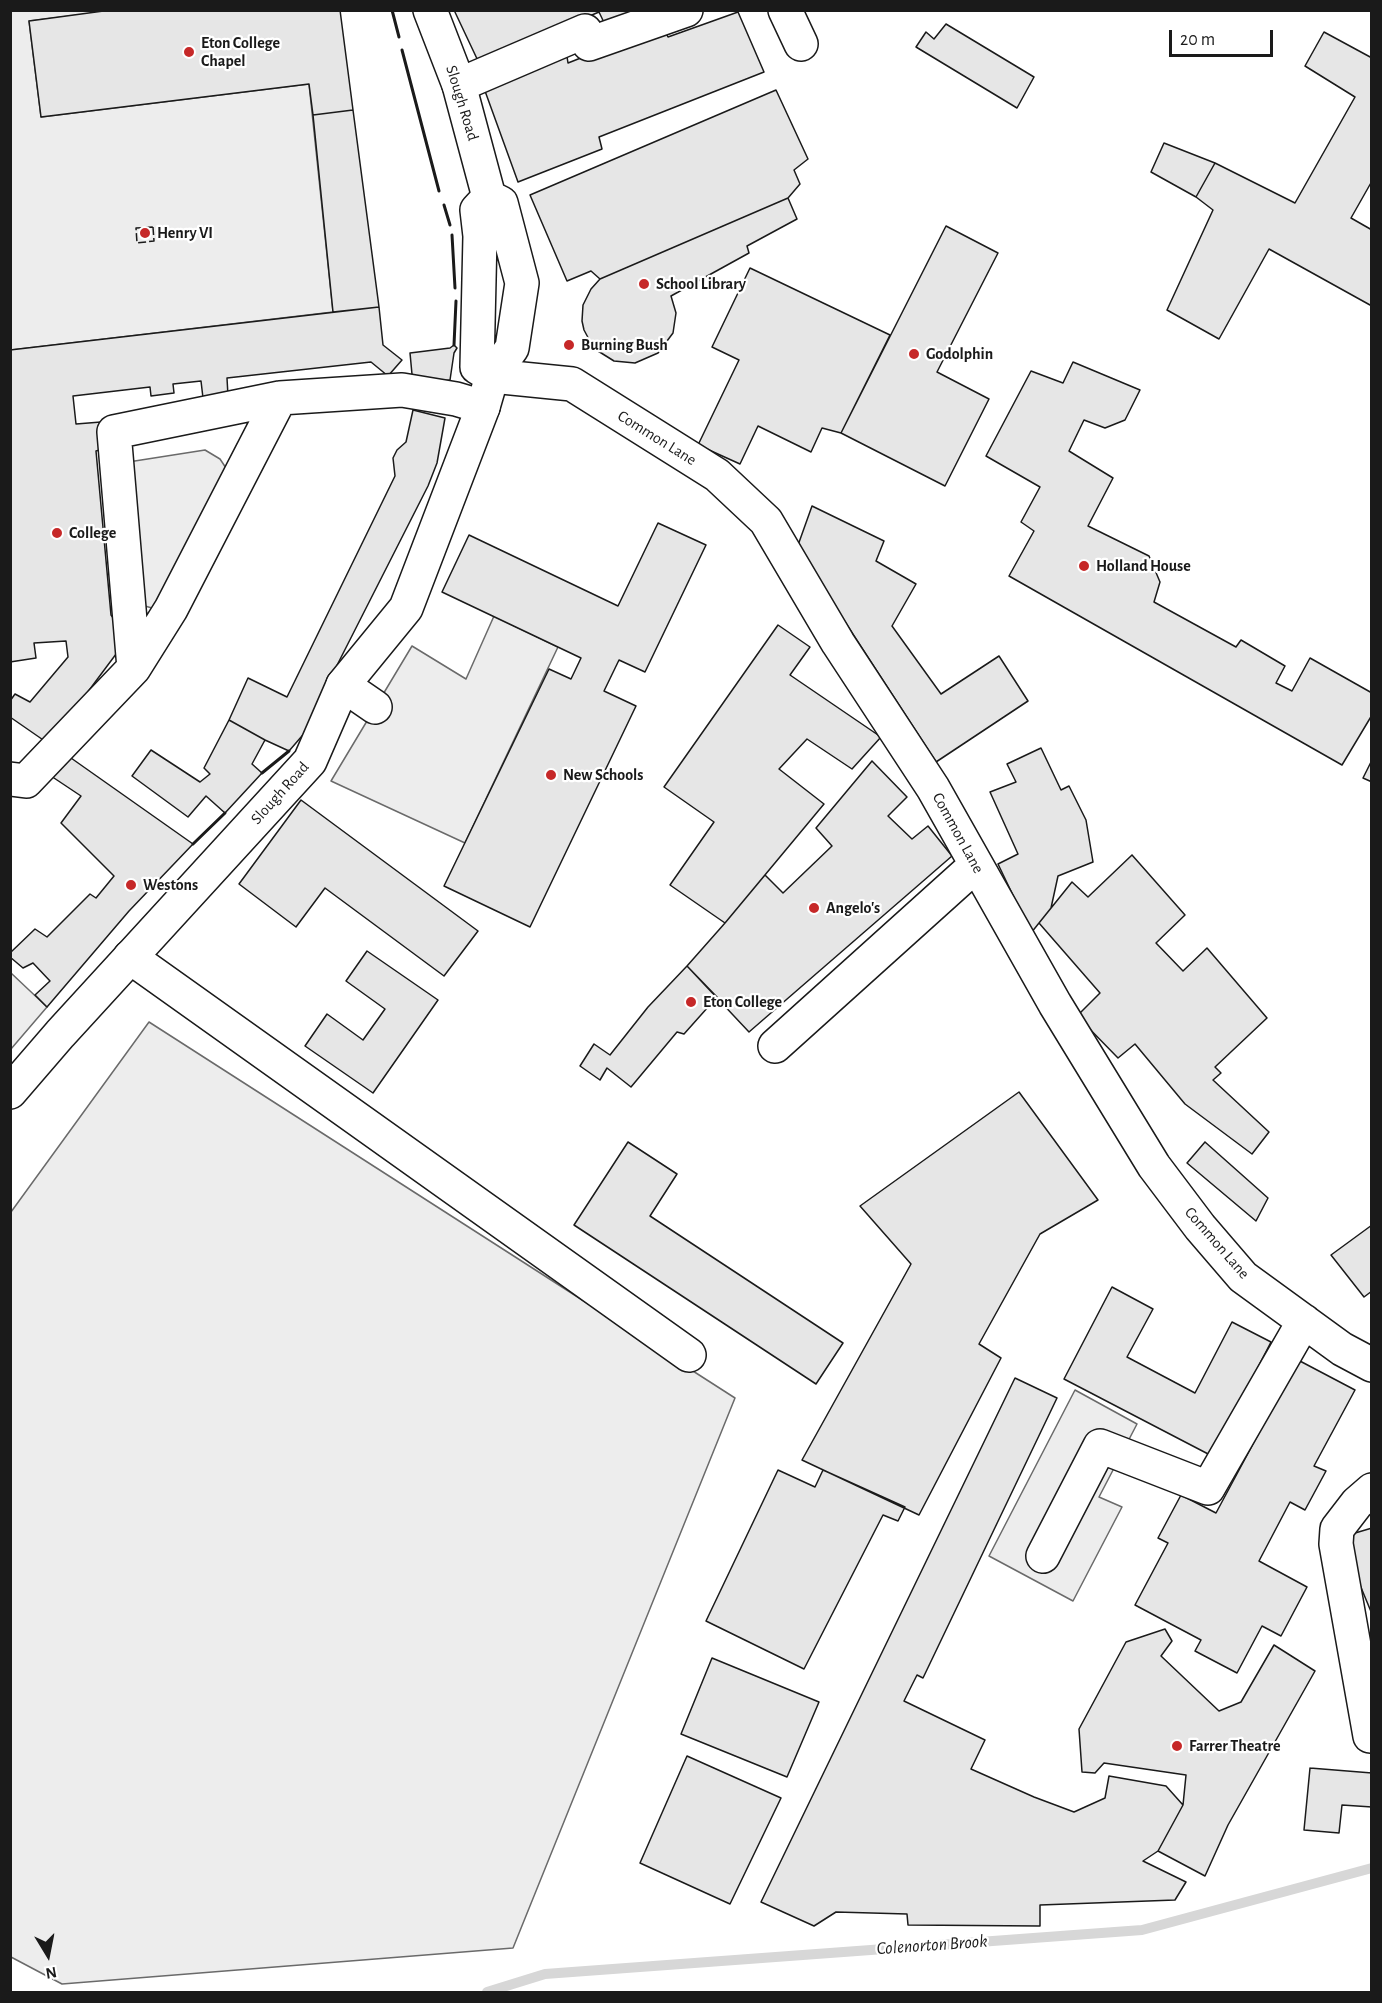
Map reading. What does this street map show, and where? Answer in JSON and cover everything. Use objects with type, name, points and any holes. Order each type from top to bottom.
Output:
[{"type":"main road","name":"Slough Road","points":[[10,1092],[60,1034],[310,761],[343,685],[406,608],[488,391],[512,348],[522,283],[501,203],[489,197],[459,85],[430,10]]},
{"type":"main road","points":[[459,85],[585,31],[589,44],[686,10]]},
{"type":"main road","points":[[785,10],[801,44]]},
{"type":"main road","points":[[488,391],[477,367],[480,236],[477,210],[489,197]]},
{"type":"main road","name":"Common Lane","points":[[134,668],[114,432],[280,398],[402,390],[456,399],[488,391],[572,384],[717,475],[766,521],[838,643],[933,788],[1055,1004],[1154,1166],[1200,1227],[1243,1277],[1342,1349],[1371,1365]]},
{"type":"main road","points":[[10,779],[26,781],[134,668],[171,609],[280,398]]},
{"type":"main road","points":[[343,685],[375,707]]},
{"type":"main road","points":[[775,1047],[976,865]]},
{"type":"main road","points":[[130,957],[689,1355]]},
{"type":"main road","points":[[1043,1556],[1100,1446],[1208,1488],[1304,1322]]},
{"type":"main road","points":[[1370,1736],[1336,1544],[1337,1529],[1357,1503],[1371,1490]]},
{"type":"shaded area","points":[[10,11],[111,11],[29,21],[41,117],[309,84],[333,312],[11,350]]},
{"type":"shaded area","points":[[205,450],[220,459],[226,468],[162,601],[152,608],[134,603],[122,463]]},
{"type":"shaded area","points":[[494,616],[558,647],[465,843],[331,781],[412,646],[466,679]]},
{"type":"shaded area","points":[[11,973],[47,1007],[11,1049]]},
{"type":"shaded area","points":[[149,1022],[735,1398],[513,1948],[62,1984],[11,1957],[11,1212]]},
{"type":"shaded area","points":[[1075,1390],[1137,1424],[1099,1497],[1122,1507],[1073,1601],[989,1556]]},
{"type":"building","name":"Eton College Chapel","points":[[111,10],[340,10],[353,110],[313,115],[309,84],[41,117],[29,21]]},
{"type":"building","points":[[454,10],[661,10],[608,31],[599,12],[479,63]]},
{"type":"building","points":[[738,12],[764,72],[599,137],[602,149],[518,182],[485,91],[566,50],[568,63],[662,26],[668,37]]},
{"type":"building","points":[[946,24],[1034,77],[1017,108],[916,47],[926,32],[934,39]]},
{"type":"building","points":[[1324,32],[1372,58],[1372,181],[1351,218],[1372,230],[1372,303],[1370,305],[1269,249],[1219,339],[1167,310],[1213,210],[1196,197],[1215,163],[1295,203],[1355,97],[1305,66]]},
{"type":"building","points":[[776,90],[808,159],[794,170],[800,184],[788,198],[600,279],[591,271],[567,281],[530,195]]},
{"type":"building","points":[[353,110],[379,307],[333,312],[313,115]]},
{"type":"building","points":[[1164,143],[1215,163],[1196,197],[1151,172]]},
{"type":"building","name":"School Library","points":[[788,198],[797,219],[747,246],[749,253],[671,296],[676,313],[673,333],[658,353],[635,363],[614,361],[592,345],[584,330],[583,305],[591,289],[600,279]]},
{"type":"building","name":"Godolphin","points":[[946,226],[998,253],[937,372],[989,399],[945,486],[841,433]]},
{"type":"building","points":[[750,268],[890,335],[841,433],[822,428],[811,452],[758,426],[740,464],[698,445],[739,360],[712,347]]},
{"type":"building","name":"College","points":[[379,307],[383,345],[402,360],[388,376],[371,362],[227,378],[228,396],[203,398],[201,381],[173,384],[174,393],[151,396],[150,387],[73,396],[76,424],[101,422],[103,449],[96,451],[111,615],[128,638],[49,744],[10,717],[10,701],[15,694],[30,702],[68,657],[66,641],[34,643],[36,658],[10,662],[10,350]]},
{"type":"building","points":[[454,345],[457,348],[454,353],[450,380],[413,385],[410,353],[450,348]]},
{"type":"building","name":"Holland House","points":[[1073,362],[1140,390],[1125,420],[1105,428],[1084,420],[1069,451],[1113,478],[1088,526],[1149,556],[1160,582],[1154,602],[1236,647],[1241,640],[1285,666],[1276,683],[1292,691],[1310,658],[1372,693],[1372,715],[1342,765],[1009,576],[1034,531],[1021,522],[1040,487],[986,456],[1031,371],[1063,383]]},
{"type":"building","points":[[413,410],[445,418],[437,463],[428,486],[327,685],[308,729],[289,751],[229,720],[248,678],[287,697],[395,476],[393,458],[397,450],[406,442]]},
{"type":"building","points":[[812,506],[884,541],[876,561],[916,584],[892,626],[941,694],[999,656],[1028,701],[936,762],[797,548]]},
{"type":"building","name":"New Schools","points":[[658,523],[706,545],[645,672],[619,660],[604,691],[636,706],[530,927],[444,886],[549,669],[571,679],[581,658],[442,592],[469,535],[618,606]]},
{"type":"building","points":[[778,625],[810,647],[790,675],[881,737],[852,769],[807,739],[779,769],[824,804],[725,923],[670,885],[714,822],[664,787]]},
{"type":"building","points":[[229,720],[265,740],[252,764],[262,773],[225,813],[206,796],[188,817],[132,776],[151,750],[200,782],[210,774],[204,768]]},
{"type":"building","points":[[1041,748],[1061,790],[1069,786],[1086,820],[1093,862],[1058,876],[1051,908],[1031,933],[998,864],[1018,854],[990,792],[1016,782],[1007,764]]},
{"type":"building","name":"Westons","points":[[71,758],[193,844],[129,911],[47,1007],[35,995],[50,981],[33,963],[23,968],[10,957],[10,953],[35,929],[47,937],[90,894],[96,898],[114,876],[61,823],[81,796],[51,776]]},
{"type":"building","points":[[1372,760],[1372,782],[1363,778]]},
{"type":"building","name":"Angelo's","points":[[872,761],[907,797],[888,816],[912,839],[928,826],[952,856],[749,1032],[687,966],[765,875],[783,893],[832,846],[816,828]]},
{"type":"building","points":[[301,800],[478,931],[444,976],[325,888],[296,927],[239,884]]},
{"type":"building","points":[[1132,855],[1185,915],[1156,943],[1183,971],[1207,948],[1267,1018],[1215,1067],[1221,1073],[1213,1080],[1269,1132],[1252,1154],[1185,1104],[1135,1044],[1118,1058],[1077,1016],[1100,993],[1039,923],[1072,882],[1088,897]]},
{"type":"building","points":[[367,951],[438,1000],[373,1093],[305,1046],[327,1014],[363,1040],[385,1009],[346,981]]},
{"type":"building","points":[[687,966],[717,997],[684,1034],[677,1032],[631,1087],[607,1068],[600,1080],[580,1066],[594,1044],[610,1055],[648,1007]]},
{"type":"building","points":[[1019,1092],[1098,1200],[1040,1234],[979,1344],[1001,1358],[919,1515],[802,1460],[911,1264],[860,1206]]},
{"type":"building","points":[[628,1142],[677,1174],[650,1216],[843,1343],[816,1384],[574,1225]]},
{"type":"building","points":[[1205,1142],[1268,1198],[1256,1221],[1187,1163]]},
{"type":"building","points":[[1372,1225],[1372,1291],[1364,1297],[1331,1255]]},
{"type":"building","points":[[1112,1287],[1153,1309],[1127,1357],[1195,1393],[1232,1322],[1271,1342],[1212,1456],[1064,1379]]},
{"type":"building","points":[[1298,1360],[1355,1390],[1314,1466],[1326,1471],[1305,1510],[1290,1502],[1259,1561],[1307,1587],[1281,1636],[1262,1626],[1237,1673],[1195,1651],[1201,1640],[1135,1605],[1168,1543],[1158,1538],[1181,1495],[1216,1513]]},
{"type":"building","points":[[1015,1378],[1057,1398],[923,1678],[917,1675],[904,1701],[985,1740],[971,1769],[1074,1812],[1105,1798],[1109,1776],[1166,1786],[1183,1805],[1158,1851],[1143,1861],[1186,1882],[1175,1900],[1040,1905],[1040,1926],[908,1925],[907,1914],[836,1912],[814,1926],[761,1902]]},
{"type":"building","points":[[778,1470],[815,1487],[823,1470],[905,1507],[898,1521],[883,1515],[804,1669],[706,1621]]},
{"type":"building","points":[[1372,1528],[1372,1614],[1360,1585],[1345,1536]]},
{"type":"building","name":"Farrer Theatre","points":[[1165,1629],[1172,1641],[1161,1656],[1219,1711],[1241,1702],[1274,1645],[1315,1671],[1228,1825],[1205,1876],[1158,1851],[1183,1805],[1186,1775],[1104,1763],[1095,1773],[1082,1772],[1079,1729],[1126,1642]]},
{"type":"building","points":[[712,1658],[819,1702],[787,1777],[681,1734]]},
{"type":"building","points":[[687,1756],[781,1798],[730,1904],[640,1863]]},
{"type":"building","points":[[1310,1768],[1372,1773],[1372,1807],[1342,1805],[1339,1833],[1304,1830]]},
{"type":"waterway","name":"Colenorton Brook","points":[[487,1992],[545,1974],[1142,1930],[1372,1868]]},
{"type":"fence","points":[[153,227],[154,241],[137,243],[136,228],[153,227]]},
{"type":"wall","points":[[392,10],[399,37]]},
{"type":"wall","points":[[402,50],[439,191]]},
{"type":"wall","points":[[444,205],[450,225]]},
{"type":"wall","points":[[452,235],[455,288]]},
{"type":"wall","points":[[454,345],[456,301]]},
{"type":"wall","points":[[262,773],[289,751]]},
{"type":"wall","points":[[193,844],[225,813]]},
{"type":"place","name":"Eton College Chapel","points":[[189,52]]},
{"type":"place","name":"Henry VI","points":[[145,233]]},
{"type":"place","name":"School Library","points":[[644,284]]},
{"type":"place","name":"Burning Bush","points":[[569,345]]},
{"type":"place","name":"Godolphin","points":[[914,354]]},
{"type":"place","name":"College","points":[[57,533]]},
{"type":"place","name":"Holland House","points":[[1084,566]]},
{"type":"place","name":"New Schools","points":[[551,775]]},
{"type":"place","name":"Westons","points":[[131,885]]},
{"type":"place","name":"Angelo's","points":[[814,908]]},
{"type":"place","name":"Eton College","points":[[691,1002]]},
{"type":"place","name":"Farrer Theatre","points":[[1177,1746]]}]
